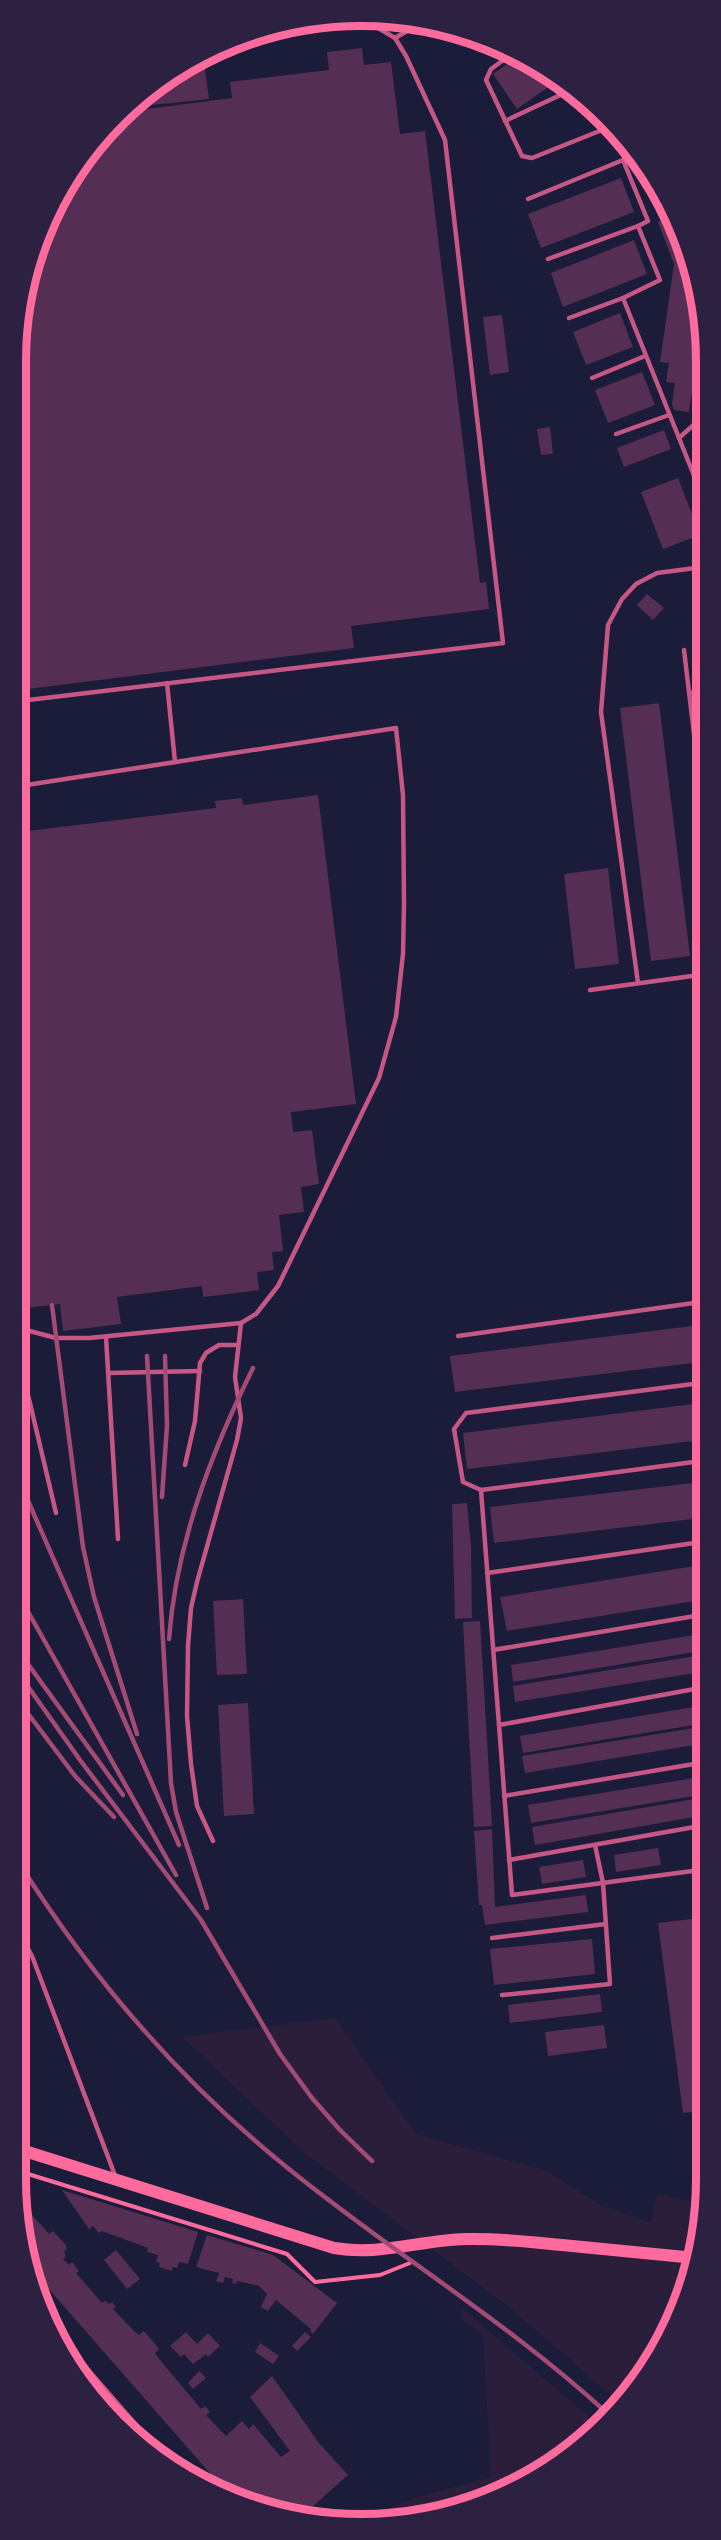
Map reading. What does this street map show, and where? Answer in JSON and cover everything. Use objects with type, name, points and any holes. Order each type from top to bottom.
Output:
[{"type":"main road","points":[[26,2151],[334,2248],[357,2252],[395,2249],[429,2242],[474,2239],[686,2257]]},
{"type":"street","points":[[88,2374],[128,2420]]},
{"type":"lane","points":[[26,700],[502,643],[445,140],[421,86],[395,38],[373,26]]},
{"type":"lane","points":[[395,38],[410,29]]},
{"type":"lane","points":[[506,59],[491,69],[486,80],[522,156],[526,159],[602,130]]},
{"type":"lane","points":[[505,121],[563,94]]},
{"type":"lane","points":[[528,200],[626,158]]},
{"type":"lane","points":[[548,259],[648,221],[623,159]]},
{"type":"lane","points":[[569,318],[623,298],[660,280],[638,226]]},
{"type":"lane","points":[[623,298],[696,480]]},
{"type":"lane","points":[[592,378],[645,356]]},
{"type":"lane","points":[[616,434],[669,415]]},
{"type":"lane","points":[[679,438],[696,423]]},
{"type":"lane","points":[[638,983],[601,712],[608,625],[622,599],[636,584],[657,573],[696,568]]},
{"type":"lane","points":[[684,650],[696,747]]},
{"type":"lane","points":[[167,683],[175,762]]},
{"type":"lane","points":[[689,693],[696,692]]},
{"type":"lane","points":[[26,785],[396,728],[403,795],[404,891],[403,954],[396,1017],[379,1078],[278,1286],[256,1314],[241,1323],[106,1337],[56,1338],[26,1330]]},
{"type":"lane","points":[[590,990],[692,976]]},
{"type":"lane","points":[[458,1336],[696,1303]]},
{"type":"lane","points":[[213,1841],[197,1806],[191,1764],[187,1716],[188,1646],[195,1590],[237,1440],[241,1418],[235,1377],[241,1323]]},
{"type":"lane","points":[[106,1337],[118,1539]]},
{"type":"lane","points":[[185,1465],[195,1421],[201,1363],[206,1353],[219,1345],[238,1345]]},
{"type":"lane","points":[[108,1373],[200,1371]]},
{"type":"lane","points":[[696,1384],[466,1413],[454,1429],[463,1482],[481,1490],[696,1462]]},
{"type":"lane","points":[[26,1389],[56,1513]]},
{"type":"lane","points":[[481,1490],[512,1895],[696,1871]]},
{"type":"lane","points":[[487,1573],[696,1543]]},
{"type":"lane","points":[[493,1650],[696,1616]]},
{"type":"lane","points":[[499,1725],[696,1689]]},
{"type":"lane","points":[[504,1796],[696,1764]]},
{"type":"lane","points":[[509,1860],[696,1827]]},
{"type":"lane","points":[[502,1995],[610,1984],[603,1883],[595,1845]]},
{"type":"lane","points":[[492,1938],[606,1924]]},
{"type":"lane","points":[[26,1945],[117,2179]]},
{"type":"path","points":[[26,2173],[287,2254],[315,2282],[380,2274],[413,2262]]},
{"type":"shaded area","points":[[335,2018],[416,2134],[547,2171],[602,2206],[651,2223],[657,2194],[695,2202],[689,2245],[678,2287],[661,2328],[639,2366],[614,2398],[509,2307],[305,2153],[182,2037]]},
{"type":"shaded area","points":[[463,2309],[592,2420],[547,2458],[489,2489],[426,2508],[374,2514],[414,2498],[491,2477],[483,2337],[460,2317]]},
{"type":"building","points":[[362,48],[364,65],[391,62],[400,134],[425,131],[480,583],[486,582],[489,609],[351,626],[354,648],[26,689],[26,339],[37,274],[60,212],[82,174],[95,157],[139,110],[232,98],[230,82],[329,70],[327,52]]},
{"type":"building","points":[[511,61],[551,85],[517,109],[493,74]]},
{"type":"building","points":[[204,64],[209,99],[144,106],[174,82]]},
{"type":"building","points":[[621,178],[634,212],[541,248],[528,214]]},
{"type":"building","points":[[664,219],[678,253],[693,317],[696,364],[689,412],[674,410],[672,404],[675,383],[666,382],[669,363],[660,362],[674,264],[658,222]]},
{"type":"building","points":[[634,240],[647,274],[563,307],[551,273]]},
{"type":"building","points":[[620,313],[633,347],[586,365],[573,332]]},
{"type":"building","points":[[502,315],[509,372],[490,375],[483,317]]},
{"type":"building","points":[[642,372],[655,405],[608,423],[595,390]]},
{"type":"building","points":[[550,427],[553,454],[541,455],[537,429]]},
{"type":"building","points":[[664,430],[671,449],[624,467],[617,448]]},
{"type":"building","points":[[678,478],[696,525],[696,537],[663,549],[641,492]]},
{"type":"building","points":[[647,594],[664,608],[653,620],[637,605]]},
{"type":"building","points":[[659,703],[690,956],[651,961],[620,708]]},
{"type":"building","points":[[318,795],[356,1104],[291,1112],[293,1132],[312,1130],[319,1184],[301,1187],[304,1212],[279,1215],[283,1251],[272,1252],[274,1270],[257,1272],[259,1290],[203,1297],[202,1286],[117,1297],[121,1324],[63,1331],[60,1304],[26,1308],[26,831],[216,808],[215,801],[242,798],[243,805]]},
{"type":"building","points":[[608,868],[619,964],[575,969],[564,874]]},
{"type":"building","points":[[696,1326],[696,1363],[455,1392],[450,1356]]},
{"type":"building","points":[[696,1404],[696,1441],[467,1469],[463,1433]]},
{"type":"building","points":[[696,1483],[696,1519],[494,1543],[490,1507]]},
{"type":"building","points":[[467,1503],[471,1547],[472,1618],[455,1619],[452,1504]]},
{"type":"building","points":[[696,1566],[696,1601],[507,1631],[500,1597]]},
{"type":"building","points":[[243,1599],[247,1674],[217,1675],[213,1601]]},
{"type":"building","points":[[480,1621],[492,1826],[474,1827],[463,1622]]},
{"type":"building","points":[[696,1635],[696,1652],[513,1682],[511,1665]]},
{"type":"building","points":[[696,1656],[696,1673],[515,1702],[513,1686]]},
{"type":"building","points":[[248,1703],[254,1814],[224,1816],[218,1705]]},
{"type":"building","points":[[696,1707],[696,1725],[523,1753],[520,1736]]},
{"type":"building","points":[[696,1728],[696,1745],[525,1773],[522,1756]]},
{"type":"building","points":[[696,1778],[696,1796],[531,1823],[528,1805]]},
{"type":"building","points":[[696,1799],[696,1817],[535,1845],[532,1827]]},
{"type":"building","points":[[492,1829],[495,1907],[586,1895],[588,1912],[485,1925],[482,1905],[479,1905],[474,1831]]},
{"type":"building","points":[[658,1848],[661,1865],[616,1872],[614,1855]]},
{"type":"building","points":[[583,1860],[586,1877],[542,1884],[539,1867]]},
{"type":"building","points":[[696,1918],[696,2111],[683,2113],[658,1923]]},
{"type":"building","points":[[592,1939],[595,1974],[494,1985],[490,1949]]},
{"type":"building","points":[[600,1994],[602,2012],[510,2023],[508,2005]]},
{"type":"building","points":[[604,2025],[607,2048],[548,2056],[545,2032]]},
{"type":"building","points":[[62,2190],[198,2232],[188,2264],[179,2262],[177,2268],[173,2267],[172,2271],[159,2267],[160,2263],[156,2262],[158,2255],[147,2252],[148,2248],[102,2231],[99,2233],[93,2226],[89,2229]]},
{"type":"building","points":[[27,2209],[49,2234],[53,2231],[65,2244],[66,2257],[63,2259],[69,2265],[72,2262],[79,2271],[76,2273],[102,2303],[112,2302],[116,2307],[113,2309],[132,2329],[139,2335],[144,2331],[159,2349],[155,2353],[160,2360],[201,2409],[205,2406],[210,2412],[206,2415],[226,2436],[242,2421],[249,2429],[253,2424],[281,2457],[290,2451],[250,2397],[272,2376],[319,2443],[348,2475],[308,2510],[253,2497],[218,2483],[41,2280],[32,2245]]},
{"type":"building","points":[[207,2235],[273,2255],[337,2303],[313,2334],[311,2329],[276,2300],[268,2311],[261,2307],[267,2294],[259,2286],[237,2281],[236,2284],[232,2283],[233,2279],[225,2277],[223,2283],[216,2281],[219,2273],[196,2267]]},
{"type":"building","points":[[116,2250],[140,2279],[127,2289],[104,2260]]},
{"type":"building","points":[[186,2332],[197,2344],[208,2333],[220,2346],[208,2357],[206,2354],[193,2364],[184,2354],[181,2357],[170,2346]]},
{"type":"building","points":[[305,2332],[311,2337],[297,2351],[292,2346]]},
{"type":"building","points":[[260,2343],[279,2356],[273,2364],[255,2352]]},
{"type":"building","points":[[199,2371],[206,2378],[193,2389],[188,2383]]},
{"type":"railway","points":[[52,1305],[83,1547],[94,1597],[137,1734]]},
{"type":"railway","points":[[147,1356],[171,1783],[176,1812],[207,1908]]},
{"type":"railway","points":[[162,1497],[167,1425],[165,1356]]},
{"type":"railway","points":[[169,1639],[179,1569],[198,1500],[223,1433],[253,1368]]},
{"type":"railway","points":[[26,1495],[179,1845]]},
{"type":"railway","points":[[26,1608],[176,1875]]},
{"type":"railway","points":[[26,1661],[123,1795]]},
{"type":"railway","points":[[26,1684],[80,1760],[201,1920],[280,2054],[312,2098],[372,2161]]},
{"type":"railway","points":[[26,1711],[75,1776],[114,1817]]},
{"type":"railway","points":[[26,1873],[105,1984],[137,2023],[207,2097],[245,2132],[324,2197],[530,2348],[603,2410]]}]
